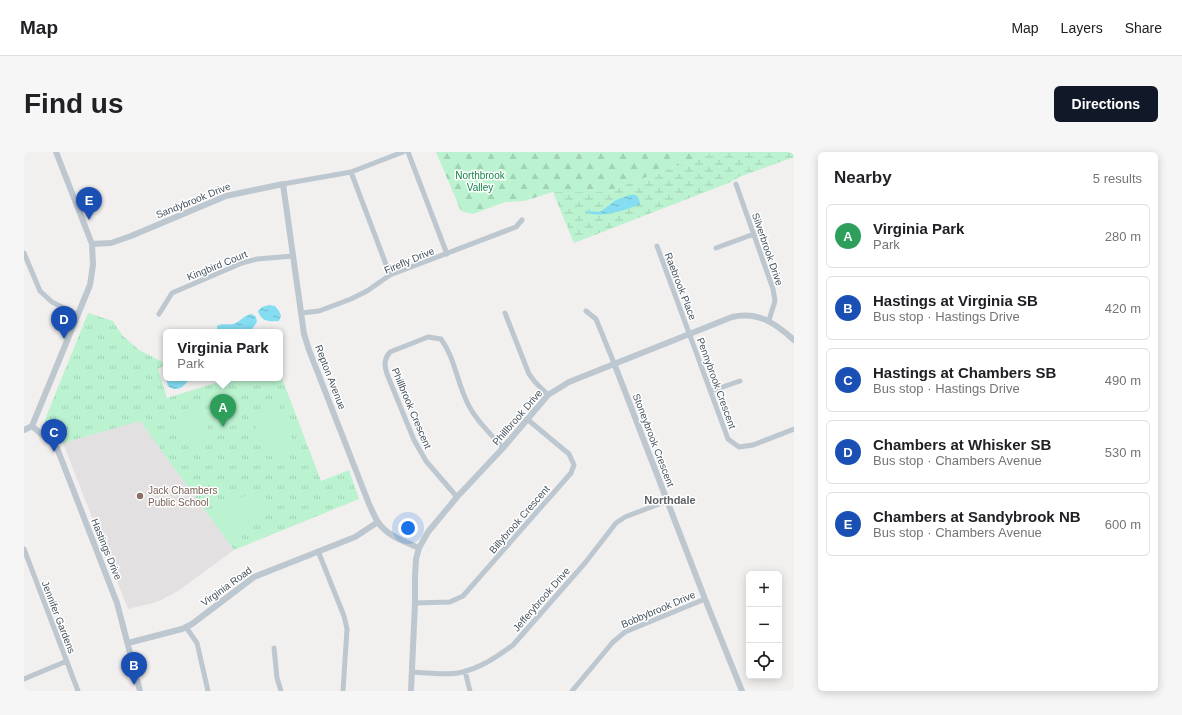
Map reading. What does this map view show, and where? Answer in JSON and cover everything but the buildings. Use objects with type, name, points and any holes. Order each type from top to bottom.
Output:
[{"type":"street","points":[[24,430],[32,426],[90,285],[93,265],[92,244],[56,152]]},
{"type":"street","name":"Sandybrook Drive","points":[[92,244],[111,243],[226,196],[351,172],[403,152]]},
{"type":"street","points":[[408,152],[447,254]]},
{"type":"street","points":[[351,172],[390,275]]},
{"type":"street","name":"Repton Avenue","points":[[283,184],[304,334],[309,350],[369,504],[378,522],[384,529],[396,537],[419,548]]},
{"type":"street","name":"Silverbrook Drive","points":[[736,184],[773,289],[775,301],[768,320]]},
{"type":"street","name":"Firefly Drive","points":[[301,313],[319,311],[351,299],[367,291],[390,275],[516,227],[522,220]]},
{"type":"street","points":[[716,248],[754,234]]},
{"type":"street","name":"Raebrook Place","points":[[657,246],[689,333]]},
{"type":"street","points":[[24,253],[40,291],[52,302],[78,315]]},
{"type":"street","name":"Kingbird Court","points":[[159,314],[172,293],[242,263],[257,259],[293,256]]},
{"type":"street","name":"Stoneybrook Crescent","points":[[586,311],[596,319],[742,691]]},
{"type":"street","points":[[505,313],[528,374],[548,395]]},
{"type":"street","name":"Phillbrook Drive","points":[[411,691],[416,565],[419,548],[428,532],[548,395],[569,382],[614,363],[689,333],[740,315],[761,317],[768,320],[794,340]]},
{"type":"street","name":"Pennybrook Crescent","points":[[689,333],[728,439],[739,447],[753,445],[794,429]]},
{"type":"street","name":"Phillbrook Crescent","points":[[457,498],[426,461],[414,440],[384,365],[386,357],[390,352],[428,337],[441,339],[447,347],[467,404],[474,416],[503,448]]},
{"type":"street","points":[[711,391],[740,381]]},
{"type":"street","name":"Billybrook Crescent","points":[[415,603],[450,602],[463,596],[571,473],[574,465],[569,454],[527,419]]},
{"type":"street","name":"Hastings Drive","points":[[32,426],[57,448],[117,603],[140,691]]},
{"type":"street","name":"Jefferybrook Drive","points":[[412,672],[458,674],[486,662],[513,645],[585,563],[616,523],[624,517],[667,501]]},
{"type":"street","name":"Virginia Road","points":[[128,643],[186,627],[254,577],[355,537],[378,522]]},
{"type":"street","name":"Jennifer Gardens","points":[[24,549],[78,691]]},
{"type":"street","points":[[318,551],[344,616],[347,629],[344,691]]},
{"type":"street","name":"Bobbybrook Drive","points":[[572,691],[613,642],[625,632],[705,599]]},
{"type":"street","points":[[186,627],[197,643],[208,691]]},
{"type":"street","points":[[274,648],[276,678],[281,691]]},
{"type":"street","points":[[24,679],[66,661]]},
{"type":"street","points":[[465,671],[470,691]]},
{"type":"shaded area","name":"Jack Chambers Public School","points":[[140,420],[234,550],[178,591],[157,602],[128,609],[63,443]]},
{"type":"green space","name":"Northbrook Valley","points":[[436,152],[715,152],[606,192],[553,192],[524,201],[505,202],[473,214],[461,211]]},
{"type":"green space","points":[[715,152],[794,152],[794,157],[739,177],[731,182],[574,243],[553,192],[606,192]]},
{"type":"green space","points":[[88,313],[113,321],[122,335],[139,350],[163,362],[163,366],[158,369],[167,398],[221,381],[283,381],[321,481],[349,470],[359,499],[234,550],[140,421],[63,443],[60,437],[45,422]]},
{"type":"green space","points":[[279,405],[295,446],[267,457],[251,416]]},
{"type":"green space","points":[[198,410],[207,423],[208,429],[206,434],[203,438],[197,441],[182,444],[175,425],[177,419]]},
{"type":"green space","points":[[255,492],[266,519],[225,536],[214,509]]},
{"type":"water","points":[[630,195],[637,196],[640,203],[639,205],[598,215],[585,212],[600,212],[616,200]]},
{"type":"water","points":[[269,305],[275,306],[279,311],[281,316],[279,321],[263,319],[259,314],[258,311],[262,307]]},
{"type":"water","points":[[252,314],[256,317],[257,322],[252,329],[217,329],[217,326],[219,325],[234,324]]},
{"type":"water","points":[[167,381],[188,381],[183,386],[177,389],[168,386]]},
{"type":"place","name":"Chambers at Sandybrook NB","points":[[89,220]]},
{"type":"place","name":"Chambers at Whisker SB","points":[[64,339]]},
{"type":"place","name":"Virginia Park","points":[[223,427]]},
{"type":"place","name":"Hastings at Chambers SB","points":[[54,452]]},
{"type":"place","name":"Jack Chambers Public School","points":[[140,496]]},
{"type":"place","name":"Hastings at Virginia SB","points":[[134,685]]},
{"type":"district","name":"Northdale","points":[[670,500]]}]
